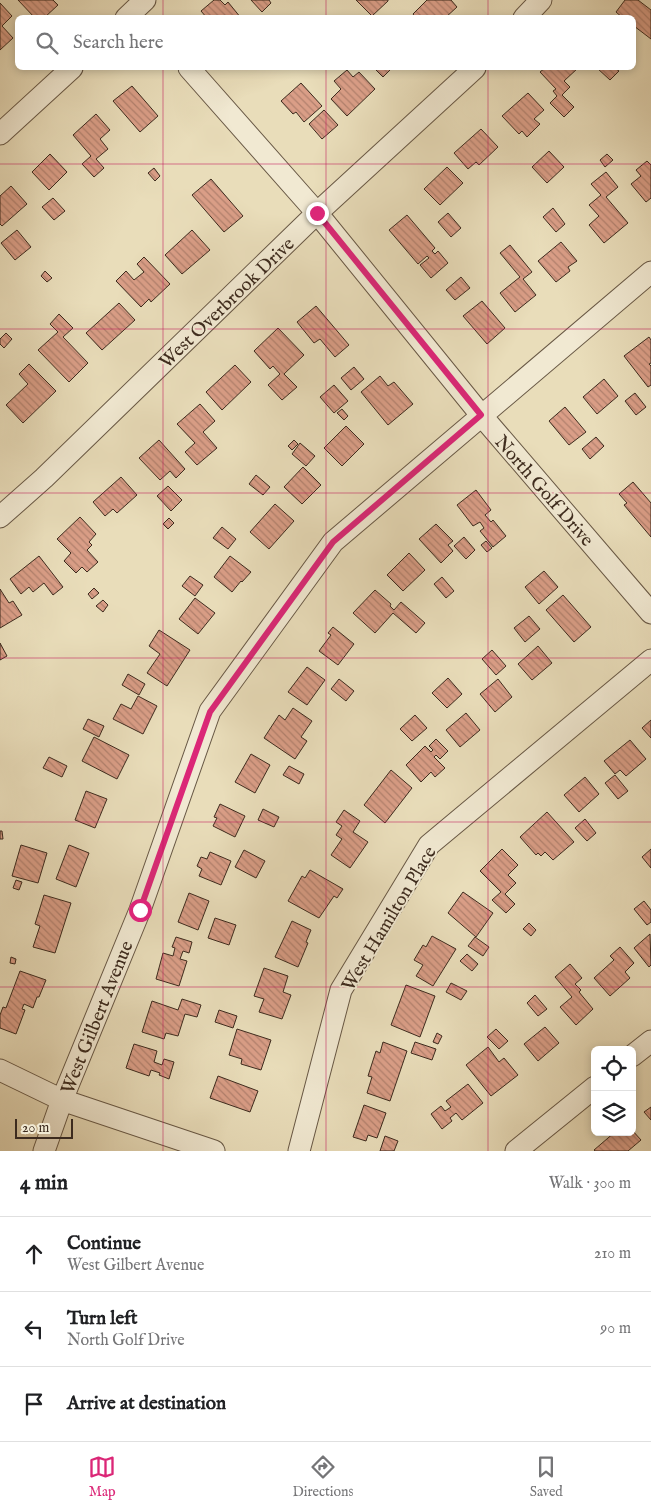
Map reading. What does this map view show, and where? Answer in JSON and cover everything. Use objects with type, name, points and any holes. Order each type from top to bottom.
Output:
[{"type":"street","points":[[527,15],[541,0]]},
{"type":"street","points":[[0,134],[70,70]]},
{"type":"street","name":"North Golf Drive","points":[[191,70],[317,213],[481,415],[647,602]]},
{"type":"street","name":"West Overbrook Drive","points":[[0,517],[44,478],[317,213],[473,70]]},
{"type":"street","name":"West Gilbert Avenue","points":[[44,1151],[62,1100],[140,910],[210,712],[333,542],[651,273]]},
{"type":"street","name":"West Hamilton Place","points":[[299,1151],[341,990],[429,845],[651,660]]},
{"type":"street","points":[[636,1053],[651,1041]]},
{"type":"street","points":[[0,1070],[62,1100],[214,1151]]},
{"type":"street","points":[[516,1151],[591,1090]]},
{"type":"building","points":[[18,0],[53,0],[58,5],[47,15],[32,15]]},
{"type":"building","points":[[214,0],[220,0],[225,5],[228,2],[239,15],[204,15],[201,11]]},
{"type":"building","points":[[251,0],[269,0],[271,3],[262,12]]},
{"type":"building","points":[[356,0],[388,0],[373,15]]},
{"type":"building","points":[[427,0],[451,0],[457,7],[448,15],[413,14]]},
{"type":"building","points":[[625,0],[638,0],[651,10],[651,39],[636,28],[636,15],[620,15],[616,12]]},
{"type":"building","points":[[0,3],[12,16],[2,26],[13,38],[0,50]]},
{"type":"building","points":[[347,70],[353,77],[359,72],[375,89],[347,116],[331,99],[341,89],[334,81]]},
{"type":"building","points":[[376,70],[390,70],[383,77]]},
{"type":"building","points":[[542,70],[576,70],[564,81],[570,87],[562,95],[574,107],[564,117],[550,103],[557,96],[553,91],[556,89],[540,72]]},
{"type":"building","points":[[599,70],[619,71],[610,80]]},
{"type":"building","points":[[301,83],[322,106],[304,122],[296,112],[293,114],[281,101]]},
{"type":"building","points":[[132,86],[158,116],[140,132],[113,101]]},
{"type":"building","points":[[528,93],[544,110],[534,119],[540,124],[527,137],[522,131],[519,134],[502,116]]},
{"type":"building","points":[[324,110],[338,125],[322,139],[309,124]]},
{"type":"building","points":[[96,114],[110,130],[100,139],[108,149],[96,159],[104,168],[94,177],[82,164],[91,156],[73,135]]},
{"type":"building","points":[[481,129],[498,147],[479,165],[476,162],[468,169],[454,153]]},
{"type":"building","points":[[549,151],[564,167],[547,183],[532,167]]},
{"type":"building","points":[[50,154],[67,172],[49,190],[32,172]]},
{"type":"building","points":[[607,154],[613,160],[605,167],[600,160]]},
{"type":"building","points":[[647,161],[651,165],[651,198],[646,202],[631,184],[641,176],[636,170]]},
{"type":"building","points":[[447,167],[463,183],[440,205],[424,189]]},
{"type":"building","points":[[154,168],[160,176],[155,181],[148,173]]},
{"type":"building","points":[[606,172],[618,187],[606,197],[628,223],[604,243],[589,225],[599,216],[589,205],[601,195],[591,184]]},
{"type":"building","points":[[211,179],[243,216],[224,232],[192,195]]},
{"type":"building","points":[[11,186],[27,204],[2,226],[0,224],[0,196]]},
{"type":"building","points":[[53,198],[65,211],[54,220],[42,207]]},
{"type":"building","points":[[553,208],[565,224],[556,232],[543,217]]},
{"type":"building","points":[[448,213],[461,228],[451,237],[438,222]]},
{"type":"building","points":[[407,215],[435,248],[432,251],[435,254],[438,251],[448,263],[431,278],[420,265],[429,258],[427,256],[418,264],[389,230]]},
{"type":"building","points":[[17,230],[31,247],[15,260],[1,243]]},
{"type":"building","points":[[192,230],[210,250],[182,274],[165,255]]},
{"type":"building","points":[[561,242],[577,261],[568,267],[570,271],[556,282],[538,261]]},
{"type":"building","points":[[510,245],[532,272],[523,279],[536,295],[515,312],[500,293],[520,277],[500,253]]},
{"type":"building","points":[[144,257],[170,284],[151,302],[149,299],[141,307],[116,281],[126,271],[134,280],[144,272],[137,264]]},
{"type":"building","points":[[45,271],[52,278],[47,282],[41,276]]},
{"type":"building","points":[[461,277],[470,288],[455,300],[446,290]]},
{"type":"building","points":[[482,301],[505,328],[487,344],[463,316]]},
{"type":"building","points":[[119,303],[135,320],[102,350],[86,333]]},
{"type":"building","points":[[316,306],[349,345],[335,357],[320,339],[314,343],[297,322]]},
{"type":"building","points":[[59,314],[73,328],[63,337],[88,363],[69,382],[38,350],[58,332],[50,324]]},
{"type":"building","points":[[278,328],[304,355],[284,374],[297,387],[282,400],[268,385],[280,374],[273,366],[270,369],[254,351]]},
{"type":"building","points":[[6,333],[12,339],[4,348],[0,344],[0,339]]},
{"type":"building","points":[[649,337],[651,340],[651,363],[649,364],[651,366],[651,385],[648,387],[624,356]]},
{"type":"building","points":[[29,364],[56,391],[23,423],[6,405],[28,384],[19,374]]},
{"type":"building","points":[[235,365],[251,382],[222,410],[206,392]]},
{"type":"building","points":[[354,367],[364,379],[351,390],[341,378]]},
{"type":"building","points":[[380,376],[388,386],[394,382],[413,404],[388,425],[361,392]]},
{"type":"building","points":[[604,379],[618,396],[597,414],[583,397]]},
{"type":"building","points":[[334,385],[348,401],[334,413],[320,397]]},
{"type":"building","points":[[635,393],[646,407],[636,415],[625,401]]},
{"type":"building","points":[[200,404],[215,421],[203,432],[217,448],[197,465],[185,452],[195,443],[177,424]]},
{"type":"building","points":[[565,407],[586,432],[569,445],[549,421]]},
{"type":"building","points":[[342,409],[348,416],[344,420],[337,413]]},
{"type":"building","points":[[346,426],[364,444],[342,466],[324,448]]},
{"type":"building","points":[[596,437],[604,446],[590,459],[582,449]]},
{"type":"building","points":[[159,440],[185,469],[176,478],[170,471],[160,480],[139,458]]},
{"type":"building","points":[[294,440],[298,444],[292,450],[288,446]]},
{"type":"building","points":[[300,443],[315,456],[306,466],[292,454]]},
{"type":"building","points":[[303,467],[321,485],[302,504],[284,487]]},
{"type":"building","points":[[256,475],[270,487],[263,495],[249,484]]},
{"type":"building","points":[[121,477],[137,495],[117,513],[113,509],[105,516],[93,502]]},
{"type":"building","points":[[633,482],[651,503],[651,537],[624,505],[627,503],[619,494]]},
{"type":"building","points":[[168,486],[182,500],[171,511],[157,496]]},
{"type":"building","points":[[476,490],[491,510],[485,515],[491,522],[493,520],[506,536],[493,547],[480,531],[484,528],[480,522],[473,526],[457,505]]},
{"type":"building","points":[[275,504],[294,521],[269,549],[250,532]]},
{"type":"building","points":[[80,517],[96,534],[89,542],[92,545],[87,550],[98,562],[87,572],[82,567],[76,573],[64,561],[71,553],[57,539]]},
{"type":"building","points":[[169,518],[174,523],[168,529],[163,524]]},
{"type":"building","points":[[436,524],[453,541],[448,545],[453,551],[441,563],[419,539]]},
{"type":"building","points":[[222,527],[236,539],[228,549],[213,538]]},
{"type":"building","points":[[464,537],[475,550],[466,559],[454,546]]},
{"type":"building","points":[[486,541],[492,548],[487,552],[481,545]]},
{"type":"building","points":[[409,553],[425,570],[403,591],[387,575]]},
{"type":"building","points":[[39,556],[63,587],[53,595],[44,583],[33,592],[29,587],[21,594],[10,579]]},
{"type":"building","points":[[230,556],[251,572],[232,592],[214,577]]},
{"type":"building","points":[[544,571],[558,587],[539,604],[525,587]]},
{"type":"building","points":[[190,576],[203,585],[195,596],[182,586]]},
{"type":"building","points":[[442,577],[454,591],[446,598],[434,584]]},
{"type":"building","points":[[94,588],[99,593],[92,599],[88,594]]},
{"type":"building","points":[[0,589],[9,603],[13,601],[22,615],[0,628]]},
{"type":"building","points":[[375,590],[391,604],[390,606],[394,610],[401,602],[425,623],[416,633],[393,613],[375,633],[353,613]]},
{"type":"building","points":[[563,595],[591,627],[574,642],[546,610]]},
{"type":"building","points":[[195,598],[215,613],[198,634],[179,619]]},
{"type":"building","points":[[103,600],[108,605],[103,612],[96,606]]},
{"type":"building","points":[[529,616],[540,629],[525,642],[514,628]]},
{"type":"building","points":[[333,627],[354,644],[338,665],[319,651],[331,635],[328,633]]},
{"type":"building","points":[[159,630],[190,650],[167,686],[147,673],[160,654],[149,646]]},
{"type":"building","points":[[0,643],[7,656],[0,660]]},
{"type":"building","points":[[538,646],[552,663],[532,680],[518,664]]},
{"type":"building","points":[[492,650],[506,666],[496,675],[482,659]]},
{"type":"building","points":[[307,667],[325,680],[307,705],[288,692]]},
{"type":"building","points":[[128,674],[145,684],[139,695],[122,685]]},
{"type":"building","points":[[448,678],[462,694],[447,708],[432,693]]},
{"type":"building","points":[[339,679],[354,691],[346,701],[331,689]]},
{"type":"building","points":[[498,679],[512,697],[495,712],[480,694]]},
{"type":"building","points":[[138,696],[157,706],[143,734],[113,719],[121,704],[131,709]]},
{"type":"building","points":[[293,708],[312,721],[301,737],[307,741],[295,759],[264,738],[279,715],[285,720]]},
{"type":"building","points":[[466,713],[480,730],[460,747],[446,730]]},
{"type":"building","points":[[415,715],[427,728],[412,741],[400,729]]},
{"type":"building","points":[[88,719],[104,726],[99,737],[83,729]]},
{"type":"building","points":[[651,720],[651,738],[642,728]]},
{"type":"building","points":[[94,737],[129,755],[117,779],[82,761]]},
{"type":"building","points":[[436,739],[448,751],[440,759],[436,755],[434,757],[445,768],[435,777],[431,772],[421,782],[406,765],[425,746],[431,752],[433,750],[429,746]]},
{"type":"building","points":[[630,740],[646,759],[626,776],[620,770],[615,774],[604,761]]},
{"type":"building","points":[[251,754],[270,765],[255,793],[235,782]]},
{"type":"building","points":[[49,757],[67,766],[62,777],[43,768]]},
{"type":"building","points":[[289,766],[304,774],[299,784],[283,775]]},
{"type":"building","points":[[391,770],[412,788],[385,823],[364,805]]},
{"type":"building","points":[[615,775],[628,791],[618,799],[605,783]]},
{"type":"building","points":[[585,777],[599,794],[579,812],[564,795]]},
{"type":"building","points":[[86,791],[107,799],[95,828],[75,820]]},
{"type":"building","points":[[220,804],[245,816],[235,837],[213,826],[217,818],[214,817]]},
{"type":"building","points":[[263,809],[279,817],[274,827],[258,820]]},
{"type":"building","points":[[344,810],[360,821],[353,832],[368,842],[350,868],[331,855],[342,839],[336,835],[342,826],[336,822]]},
{"type":"building","points":[[547,812],[574,842],[553,860],[545,852],[541,856],[538,853],[536,855],[520,837]]},
{"type":"building","points":[[585,819],[596,833],[587,841],[575,828]]},
{"type":"building","points":[[0,831],[2,831],[3,839],[0,839]]},
{"type":"building","points":[[21,845],[47,853],[38,883],[12,876]]},
{"type":"building","points":[[69,845],[89,853],[76,887],[56,879]]},
{"type":"building","points":[[502,849],[518,865],[508,875],[516,883],[505,894],[515,904],[506,913],[492,900],[501,892],[480,871]]},
{"type":"building","points":[[651,849],[651,868],[642,857]]},
{"type":"building","points":[[244,850],[265,861],[256,878],[235,867]]},
{"type":"building","points":[[210,852],[231,861],[221,885],[199,876],[202,869],[197,866],[201,857],[207,859]]},
{"type":"building","points":[[310,870],[343,889],[337,898],[334,896],[319,918],[288,901],[302,876],[305,878]]},
{"type":"building","points":[[16,880],[22,882],[19,890],[13,888]]},
{"type":"building","points":[[463,892],[493,913],[476,937],[448,913]]},
{"type":"building","points":[[189,893],[209,901],[198,930],[178,922]]},
{"type":"building","points":[[44,895],[71,903],[55,953],[33,947],[40,926],[35,924]]},
{"type":"building","points":[[644,901],[651,910],[651,922],[647,925],[634,909]]},
{"type":"building","points":[[215,918],[236,925],[229,945],[208,938]]},
{"type":"building","points":[[292,921],[311,930],[298,967],[275,957]]},
{"type":"building","points":[[529,923],[536,930],[531,936],[523,929]]},
{"type":"building","points":[[650,934],[651,965],[649,967],[634,948]]},
{"type":"building","points":[[432,936],[456,949],[433,986],[416,976],[423,965],[414,960],[423,945],[426,947]]},
{"type":"building","points":[[176,937],[192,942],[189,953],[183,951],[180,959],[187,961],[179,986],[156,979],[163,953],[173,956],[175,948],[172,947]]},
{"type":"building","points":[[475,937],[489,947],[483,956],[468,946]]},
{"type":"building","points":[[620,947],[634,963],[625,972],[630,978],[610,996],[594,978],[614,960],[610,956]]},
{"type":"building","points":[[467,954],[478,964],[472,971],[460,961]]},
{"type":"building","points":[[11,957],[16,959],[15,964],[10,963]]},
{"type":"building","points":[[570,964],[582,978],[575,984],[581,990],[579,992],[593,1009],[576,1025],[560,1007],[572,997],[555,977]]},
{"type":"building","points":[[264,968],[288,976],[283,992],[291,995],[282,1019],[259,1012],[264,999],[254,996]]},
{"type":"building","points":[[20,971],[46,980],[33,1008],[24,1004],[22,1009],[25,1010],[16,1034],[0,1028],[0,1015],[3,1007],[6,1008]]},
{"type":"building","points":[[451,983],[467,991],[461,1000],[446,992]]},
{"type":"building","points":[[406,985],[435,996],[420,1037],[391,1025]]},
{"type":"building","points":[[535,995],[547,1009],[538,1016],[527,1003]]},
{"type":"building","points":[[182,999],[201,1005],[197,1017],[185,1014],[178,1036],[166,1033],[164,1039],[142,1032],[152,1001],[178,1010]]},
{"type":"building","points":[[219,1010],[237,1016],[233,1028],[215,1022]]},
{"type":"building","points":[[545,1027],[559,1043],[538,1061],[524,1044]]},
{"type":"building","points":[[237,1029],[271,1040],[261,1070],[241,1064],[242,1059],[229,1055]]},
{"type":"building","points":[[496,1029],[508,1041],[499,1049],[487,1037]]},
{"type":"building","points":[[437,1033],[442,1036],[438,1044],[433,1042]]},
{"type":"building","points":[[383,1042],[407,1051],[390,1101],[367,1093],[372,1077],[368,1076],[376,1051],[380,1053]]},
{"type":"building","points":[[415,1042],[436,1049],[432,1060],[411,1053]]},
{"type":"building","points":[[134,1044],[157,1051],[154,1062],[162,1065],[164,1059],[174,1062],[169,1079],[151,1070],[149,1076],[126,1068]]},
{"type":"building","points":[[488,1047],[499,1062],[504,1058],[518,1075],[491,1096],[466,1065]]},
{"type":"building","points":[[218,1076],[258,1091],[250,1112],[210,1098]]},
{"type":"building","points":[[468,1084],[483,1103],[462,1120],[456,1113],[450,1118],[452,1121],[442,1129],[431,1114],[441,1106],[445,1111],[451,1107],[446,1101]]},
{"type":"building","points":[[364,1105],[386,1113],[377,1138],[368,1135],[366,1141],[353,1137]]},
{"type":"building","points":[[651,1107],[651,1120],[644,1112]]},
{"type":"building","points":[[636,1134],[641,1140],[628,1151],[594,1150],[610,1136],[636,1136]]},
{"type":"building","points":[[385,1136],[398,1141],[394,1151],[380,1151]]},
{"type":"route","points":[[140,910],[210,712],[333,542],[481,415],[317,213]]}]
